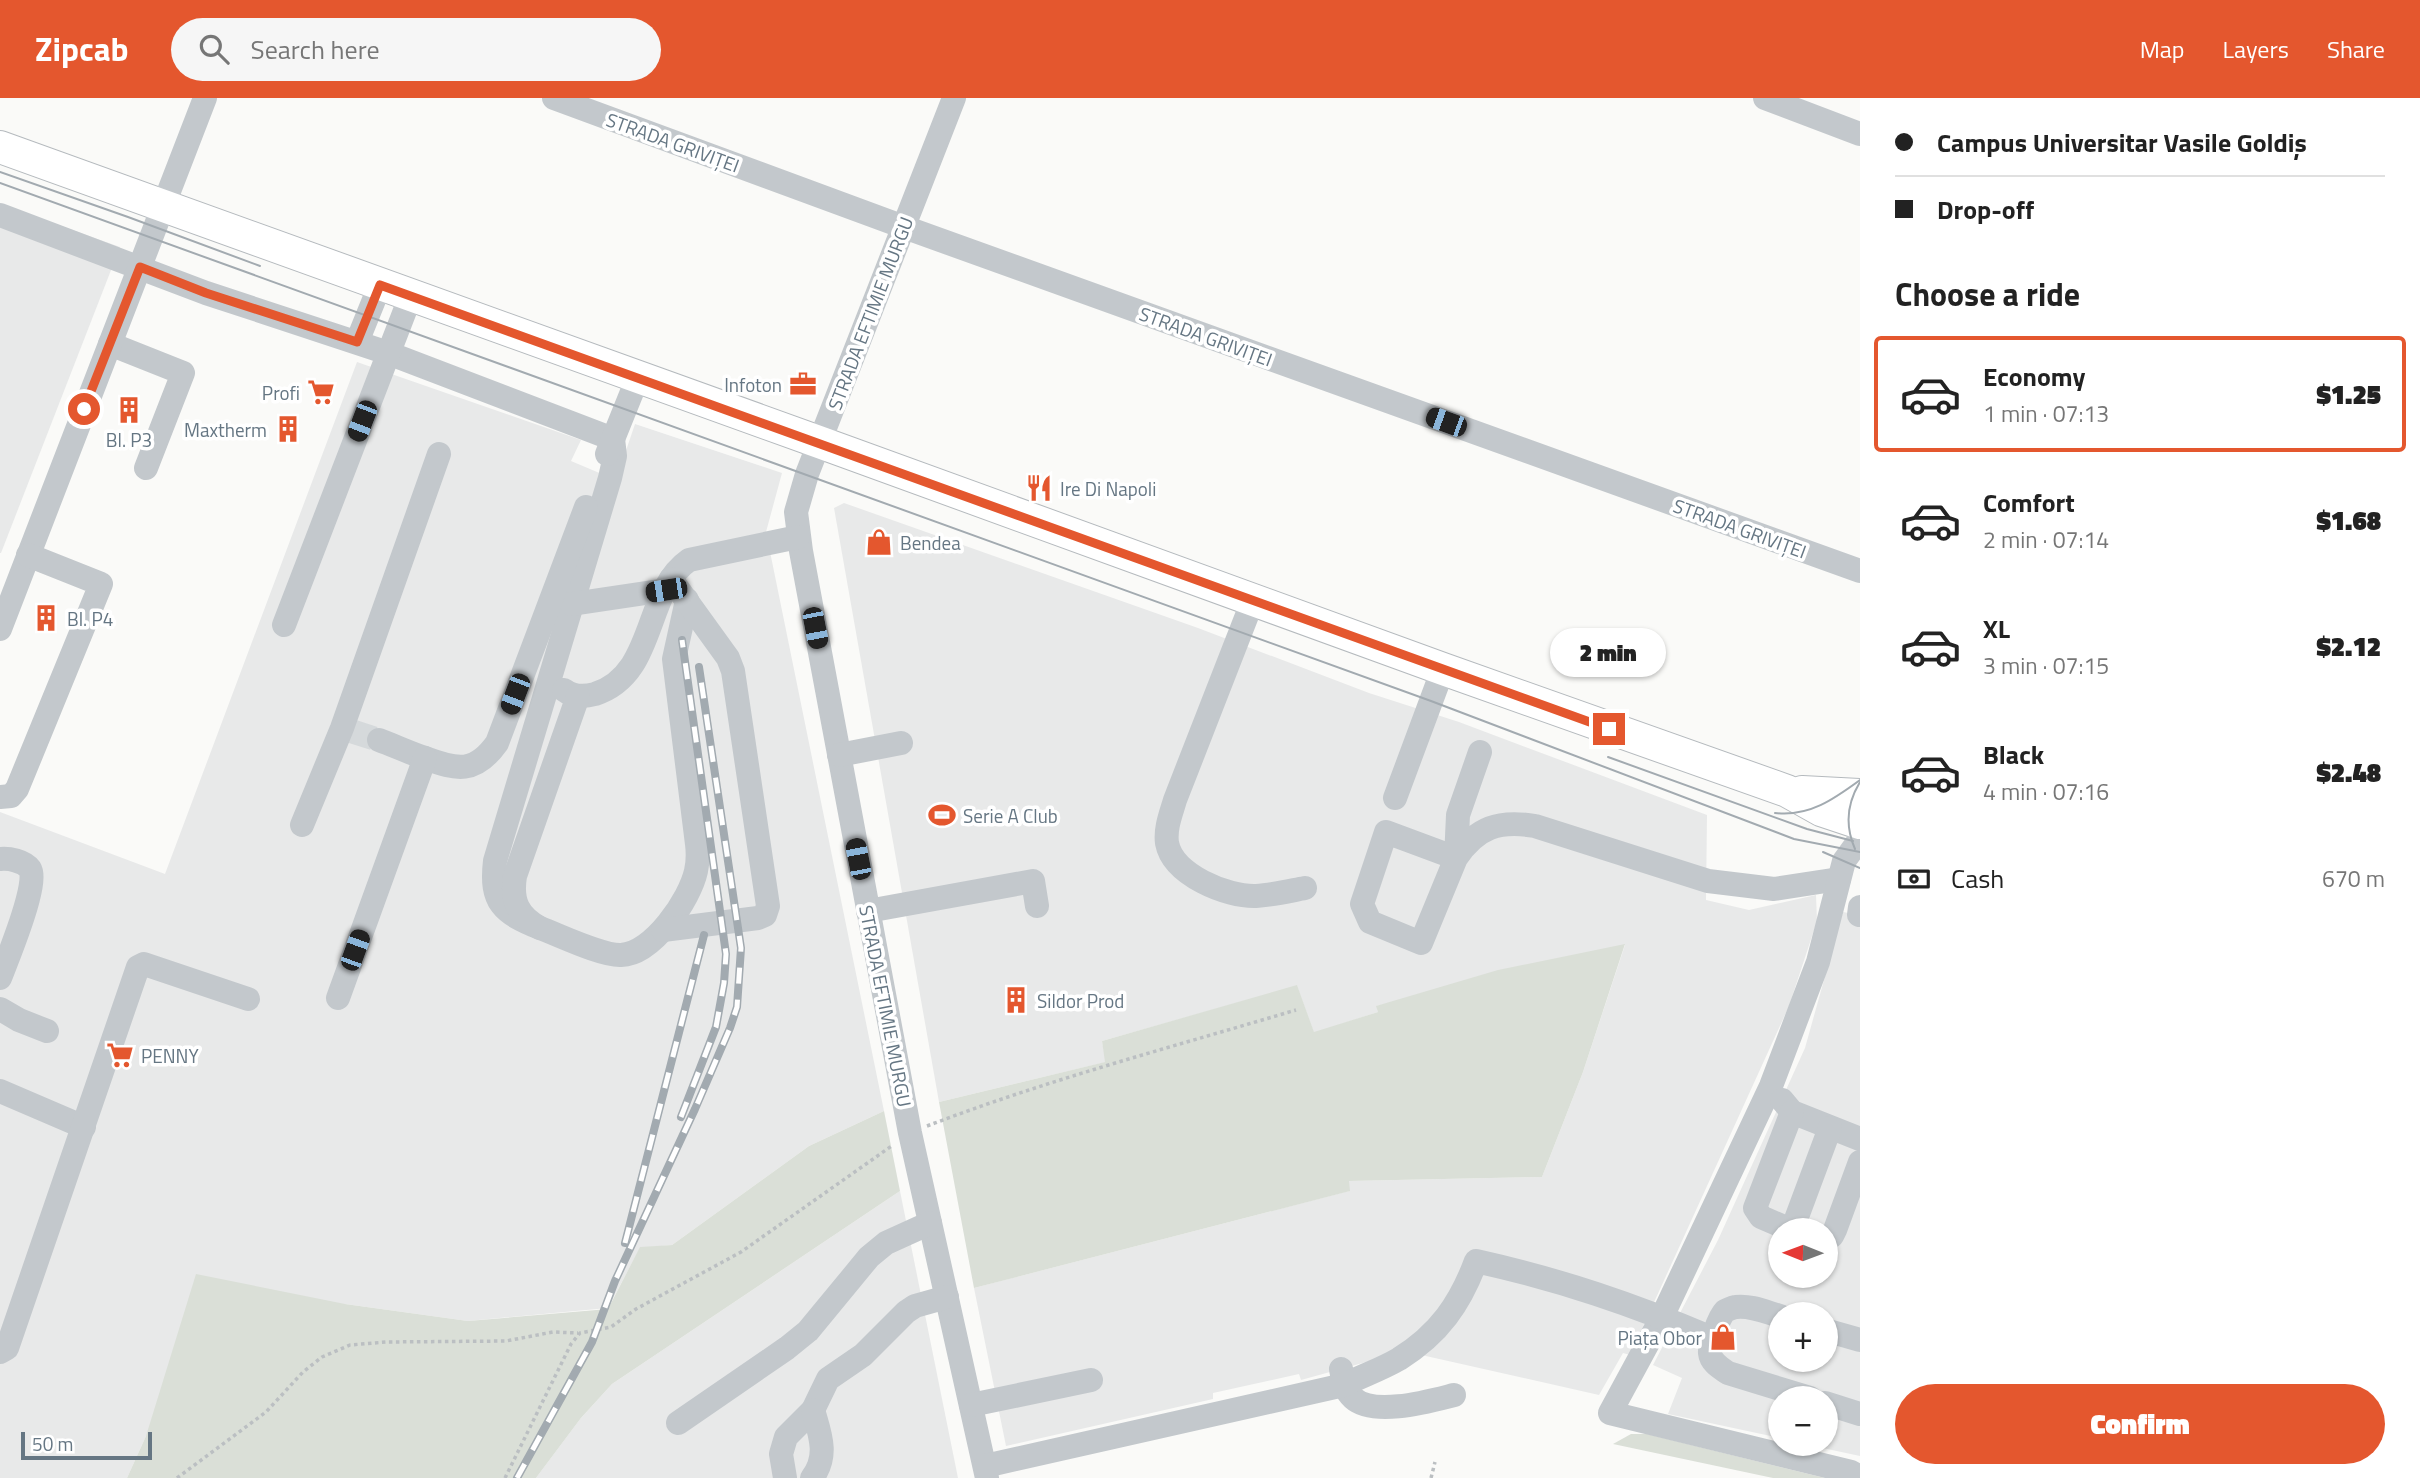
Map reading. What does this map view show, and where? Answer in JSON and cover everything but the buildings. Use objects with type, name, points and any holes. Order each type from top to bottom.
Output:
[{"type":"main road","points":[[0,147],[1787,791],[1821,810],[1860,823]]},
{"type":"main road","points":[[1787,791],[1860,795]]},
{"type":"street","points":[[0,629],[8,584],[28,555],[205,98]]},
{"type":"street","name":"STRADA GRIVIȚEI","points":[[554,98],[904,227],[1860,570]]},
{"type":"street","name":"STRADA EFTIMIE MURGU","points":[[954,98],[797,503],[798,537],[910,1132],[986,1472]]},
{"type":"street","points":[[1765,98],[1860,134]]},
{"type":"street","points":[[0,215],[206,293],[388,353],[613,439]]},
{"type":"street","points":[[357,342],[380,285]]},
{"type":"street","points":[[285,625],[411,295]]},
{"type":"street","points":[[110,344],[183,373],[146,468]]},
{"type":"street","points":[[379,740],[451,768],[470,766],[488,755],[496,743],[638,377]]},
{"type":"street","points":[[613,439],[615,456],[610,478],[495,861],[493,876],[495,894],[502,908],[514,917],[613,955],[641,950],[663,930],[689,890],[697,869],[697,844],[674,659],[674,590]]},
{"type":"street","points":[[302,825],[347,729],[439,454]]},
{"type":"street","points":[[553,667],[564,690],[570,695],[598,692],[626,674],[674,590],[681,565],[697,557],[798,537]]},
{"type":"street","points":[[0,797],[11,796],[17,789],[107,586],[28,555]]},
{"type":"street","points":[[572,604],[674,590]]},
{"type":"street","points":[[663,930],[758,918],[765,915],[768,906],[733,671],[729,658],[674,590]]},
{"type":"street","points":[[1253,600],[1175,800],[1167,825],[1167,842],[1171,856],[1181,868],[1227,892],[1257,896],[1305,888]]},
{"type":"street","points":[[1395,798],[1443,669]]},
{"type":"street","points":[[540,928],[529,922],[515,904],[514,876],[578,696]]},
{"type":"street","points":[[839,755],[901,743]]},
{"type":"street","points":[[1456,858],[1458,815],[1480,752]]},
{"type":"street","points":[[338,998],[425,758]]},
{"type":"street","points":[[1456,858],[1386,832],[1363,904],[1370,922],[1421,943],[1456,858],[1469,841],[1486,829],[1508,823],[1535,825],[1708,881],[1774,889],[1848,872]]},
{"type":"street","points":[[1860,839],[1818,962],[1771,1086],[1661,1317],[1611,1413],[1860,1476]]},
{"type":"street","points":[[0,859],[10,859],[26,865],[31,870],[32,878],[29,898],[0,978]]},
{"type":"street","points":[[868,911],[1032,881],[1037,906]]},
{"type":"street","points":[[0,1352],[7,1348],[136,970],[144,964],[248,999]]},
{"type":"street","points":[[0,1009],[47,1031]]},
{"type":"street","points":[[1771,1086],[1792,1112],[1860,1139]]},
{"type":"street","points":[[0,1091],[84,1127]]},
{"type":"street","points":[[1768,1220],[1755,1208],[1792,1112]]},
{"type":"street","points":[[1796,1218],[1830,1128]]},
{"type":"street","points":[[1838,1222],[1858,1172]]},
{"type":"street","points":[[678,1423],[808,1331],[869,1256],[886,1243],[930,1223]]},
{"type":"street","points":[[986,1472],[1342,1377],[1398,1359],[1428,1337],[1450,1315],[1461,1299],[1476,1261],[1600,1293],[1712,1338]]},
{"type":"street","points":[[785,1478],[781,1454],[786,1437],[813,1410],[828,1379],[863,1354],[906,1312],[915,1306],[947,1297]]},
{"type":"street","points":[[1768,1312],[1734,1307],[1725,1311],[1712,1338],[1710,1353],[1718,1367],[1728,1373],[1771,1386]]},
{"type":"street","points":[[1838,1333],[1860,1340]]},
{"type":"street","points":[[1342,1377],[1355,1401],[1380,1406],[1401,1406],[1454,1395]]},
{"type":"street","points":[[971,1405],[1091,1381]]},
{"type":"street","points":[[1838,1407],[1860,1414]]},
{"type":"street","points":[[812,1478],[822,1459],[823,1446],[813,1410]]},
{"type":"path","points":[[177,1478],[266,1412],[303,1372],[322,1357],[350,1345],[506,1341],[553,1332],[580,1333],[611,1326],[636,1309],[730,1258],[910,1132],[969,1110],[1296,1010]]},
{"type":"path","points":[[505,1478],[571,1344],[580,1333]]},
{"type":"path","points":[[1431,1478],[1435,1462]]},
{"type":"shaded area","points":[[0,204],[120,247],[1,553],[0,553]]},
{"type":"shaded area","points":[[357,362],[581,440],[571,461],[616,480],[635,424],[782,473],[766,532],[884,1111],[809,1146],[672,1245],[640,1248],[608,1308],[468,1321],[345,1304],[146,1436],[127,1478],[0,1478],[0,812],[165,874]]},
{"type":"shaded area","points":[[844,503],[1198,628],[1369,693],[1459,722],[1707,815],[1706,900],[1749,910],[1816,895],[1817,921],[1789,1006],[1630,1355],[1623,1353],[1599,1395],[1417,1354],[1377,1359],[1301,1380],[1299,1374],[1213,1393],[1213,1399],[1006,1446],[974,1288],[1349,1191],[1349,1181],[1542,1177],[1583,1072],[1625,945],[1377,1006],[1378,1012],[1314,1033],[1297,986],[1102,1041],[1106,1062],[939,1102],[834,508]]},
{"type":"shaded area","points":[[1843,912],[1860,915],[1860,1456],[1838,1451],[1838,1386],[1768,1386],[1768,1435],[1668,1414],[1682,1378],[1653,1365],[1718,1240],[1805,1048]]},
{"type":"shaded area","points":[[1625,944],[1583,1072],[1542,1177],[1349,1181],[1350,1191],[974,1288],[939,1102],[1105,1062],[1102,1041],[1297,985],[1314,1032],[1378,1012],[1376,1006],[1498,970]]},
{"type":"shaded area","points":[[884,1111],[900,1191],[612,1384],[581,1418],[536,1478],[127,1478],[146,1436],[196,1274],[345,1304],[468,1321],[608,1309],[640,1247],[672,1245],[809,1146]]},
{"type":"shaded area","points":[[900,1191],[958,1478],[536,1478],[581,1418],[612,1384]]},
{"type":"shaded area","points":[[1631,1434],[1647,1434],[1825,1478],[1773,1478],[1613,1444]]},
{"type":"tunnel","points":[[351,731],[379,740]]},
{"type":"tram line","points":[[0,172],[260,266]]},
{"type":"tram line","points":[[0,183],[1431,701],[1794,839],[1860,852]]},
{"type":"tram line","points":[[1608,757],[1807,829],[1853,841]]},
{"type":"tram line","points":[[1775,813],[1787,814],[1810,809],[1831,800],[1860,780]]},
{"type":"tram line","points":[[1855,849],[1849,815],[1852,798],[1860,782]]},
{"type":"tram line","points":[[1823,852],[1860,868]]},
{"type":"railway","points":[[681,1117],[716,1027],[726,954],[682,640]]},
{"type":"railway","points":[[517,1478],[592,1342],[615,1281],[695,1109],[737,1007],[741,948],[699,667]]},
{"type":"railway","points":[[625,1243],[704,935]]},
{"type":"place","name":"Infoton","points":[[803,384]]},
{"type":"place","name":"Profi","points":[[321,392]]},
{"type":"place","name":"Bl. P3","points":[[129,410]]},
{"type":"place","name":"Maxtherm","points":[[288,429]]},
{"type":"place","name":"Ire Di Napoli","points":[[1039,488]]},
{"type":"place","name":"Bendea","points":[[879,542]]},
{"type":"place","name":"Bl. P4","points":[[46,618]]},
{"type":"place","name":"Serie A Club","points":[[942,815]]},
{"type":"place","name":"Sildor Prod","points":[[1016,1000]]},
{"type":"place","name":"PENNY","points":[[120,1055]]},
{"type":"place","name":"Piața Obor","points":[[1723,1337]]},
{"type":"route","points":[[84,409],[140,267],[206,293],[357,342],[380,285],[1609,729]]}]
